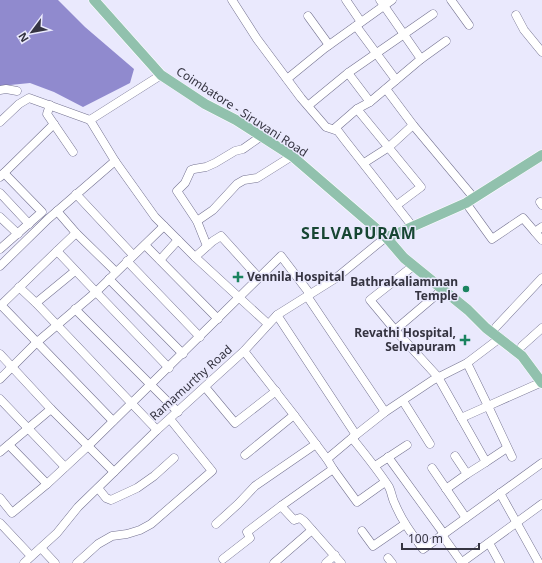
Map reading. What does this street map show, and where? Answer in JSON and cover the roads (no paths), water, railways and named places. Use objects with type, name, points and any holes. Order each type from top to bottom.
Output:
[{"type":"main road","name":"Coimbatore - Siruvani Road","points":[[94,0],[161,75],[205,104],[236,120],[260,137],[292,156],[391,235]]},
{"type":"main road","points":[[541,157],[470,200],[413,227],[391,235],[395,242],[396,249],[413,266],[468,310],[496,327],[522,346],[542,373]]},
{"type":"main road","points":[[468,310],[486,328],[522,356],[542,382]]},
{"type":"street","points":[[232,0],[287,79],[326,127],[338,131],[413,227]]},
{"type":"street","points":[[346,0],[358,24],[375,52],[396,80]]},
{"type":"street","points":[[287,79],[358,24],[382,3],[392,0]]},
{"type":"street","points":[[451,0],[469,25]]},
{"type":"street","points":[[382,3],[421,59]]},
{"type":"street","points":[[308,105],[375,52],[433,14]]},
{"type":"street","points":[[516,15],[524,30],[542,52]]},
{"type":"street","points":[[308,16],[329,45]]},
{"type":"street","points":[[334,129],[357,110],[370,102],[421,59],[446,41]]},
{"type":"street","points":[[348,72],[370,102]]},
{"type":"street","points":[[90,120],[161,75]]},
{"type":"street","points":[[0,90],[6,89],[17,91]]},
{"type":"street","points":[[386,89],[470,200],[492,239],[523,218],[542,240]]},
{"type":"street","points":[[0,122],[19,104],[30,98],[90,120],[115,162],[155,217],[195,257],[268,324]]},
{"type":"street","points":[[50,105],[47,114],[73,152]]},
{"type":"street","points":[[357,110],[421,187],[397,205]]},
{"type":"street","points":[[48,219],[2,175],[54,124]]},
{"type":"street","points":[[364,163],[389,147],[413,125]]},
{"type":"street","points":[[207,246],[197,221],[177,191],[185,183],[191,170],[194,168],[206,167],[215,163],[235,151],[243,149],[260,137]]},
{"type":"street","points":[[197,221],[213,210],[237,184],[244,180],[257,178],[292,156]]},
{"type":"street","points":[[0,266],[56,211],[115,162]]},
{"type":"street","points":[[0,193],[29,224]]},
{"type":"street","points":[[76,194],[200,337]]},
{"type":"street","points":[[56,211],[116,272]]},
{"type":"street","points":[[7,258],[0,250],[42,212]]},
{"type":"street","points":[[0,217],[18,234]]},
{"type":"street","points":[[0,379],[36,343],[96,292],[164,226]]},
{"type":"street","points":[[535,232],[542,227]]},
{"type":"street","points":[[76,233],[1,305],[36,343],[113,421]]},
{"type":"street","name":"Ramamurthy Road","points":[[24,563],[41,548],[98,488],[157,430],[244,351],[277,315],[336,278],[391,235]]},
{"type":"street","points":[[195,257],[221,236],[259,278]]},
{"type":"street","points":[[160,260],[178,240]]},
{"type":"street","points":[[145,244],[218,319]]},
{"type":"street","points":[[57,251],[169,368]]},
{"type":"street","points":[[0,498],[12,514],[47,484],[169,368],[281,256],[385,412]]},
{"type":"street","points":[[413,266],[370,300],[438,377],[486,462]]},
{"type":"street","points":[[36,303],[75,271]]},
{"type":"street","points":[[496,327],[542,278]]},
{"type":"street","points":[[109,279],[183,354]]},
{"type":"street","points":[[19,287],[157,430]]},
{"type":"street","points":[[395,330],[442,290]]},
{"type":"street","points":[[75,309],[178,412]]},
{"type":"street","points":[[277,315],[392,493],[394,503],[405,524],[423,549],[541,465]]},
{"type":"street","points":[[522,346],[542,328]]},
{"type":"street","points":[[327,459],[385,412],[438,377],[468,363],[500,338]]},
{"type":"street","points":[[244,351],[316,444],[357,502],[385,482]]},
{"type":"street","points":[[0,354],[51,409],[114,472]]},
{"type":"street","points":[[468,363],[512,457]]},
{"type":"street","points":[[461,418],[542,382]]},
{"type":"street","points":[[205,387],[234,423],[276,391]]},
{"type":"street","points":[[0,399],[65,467]]},
{"type":"street","points":[[403,401],[430,444]]},
{"type":"street","points":[[5,448],[51,409]]},
{"type":"street","points":[[245,455],[294,415]]},
{"type":"street","points":[[77,563],[98,544],[112,536],[140,530],[151,524],[212,471],[170,419]]},
{"type":"street","points":[[0,439],[5,448],[47,484]]},
{"type":"street","points":[[216,524],[255,486],[316,444]]},
{"type":"street","points":[[375,466],[407,445]]},
{"type":"street","points":[[446,489],[507,448]]},
{"type":"street","points":[[455,456],[467,474]]},
{"type":"street","points":[[388,457],[443,534],[461,563],[542,504]]},
{"type":"street","points":[[98,488],[106,498],[111,500],[137,488],[154,476],[174,458]]},
{"type":"street","points":[[432,468],[466,518]]},
{"type":"street","points":[[223,559],[250,538],[247,532],[333,469]]},
{"type":"street","points":[[500,493],[539,563]]},
{"type":"street","points":[[281,506],[294,520],[300,518],[341,563]]},
{"type":"street","points":[[0,523],[31,556]]},
{"type":"street","points":[[362,531],[373,546],[405,524]]},
{"type":"street","points":[[274,563],[312,530]]},
{"type":"street","points":[[489,543],[500,563]]},
{"type":"street","points":[[41,548],[55,563]]},
{"type":"street","points":[[326,563],[335,555]]},
{"type":"place","name":"Vennila Hospital","points":[[238,277]]},
{"type":"place","name":"Bathrakaliamman Temple","points":[[466,289]]},
{"type":"place","name":"Revathi Hospital, Selvapuram","points":[[465,340]]},
{"type":"district","name":"SELVAPURAM","points":[[359,233]]}]
